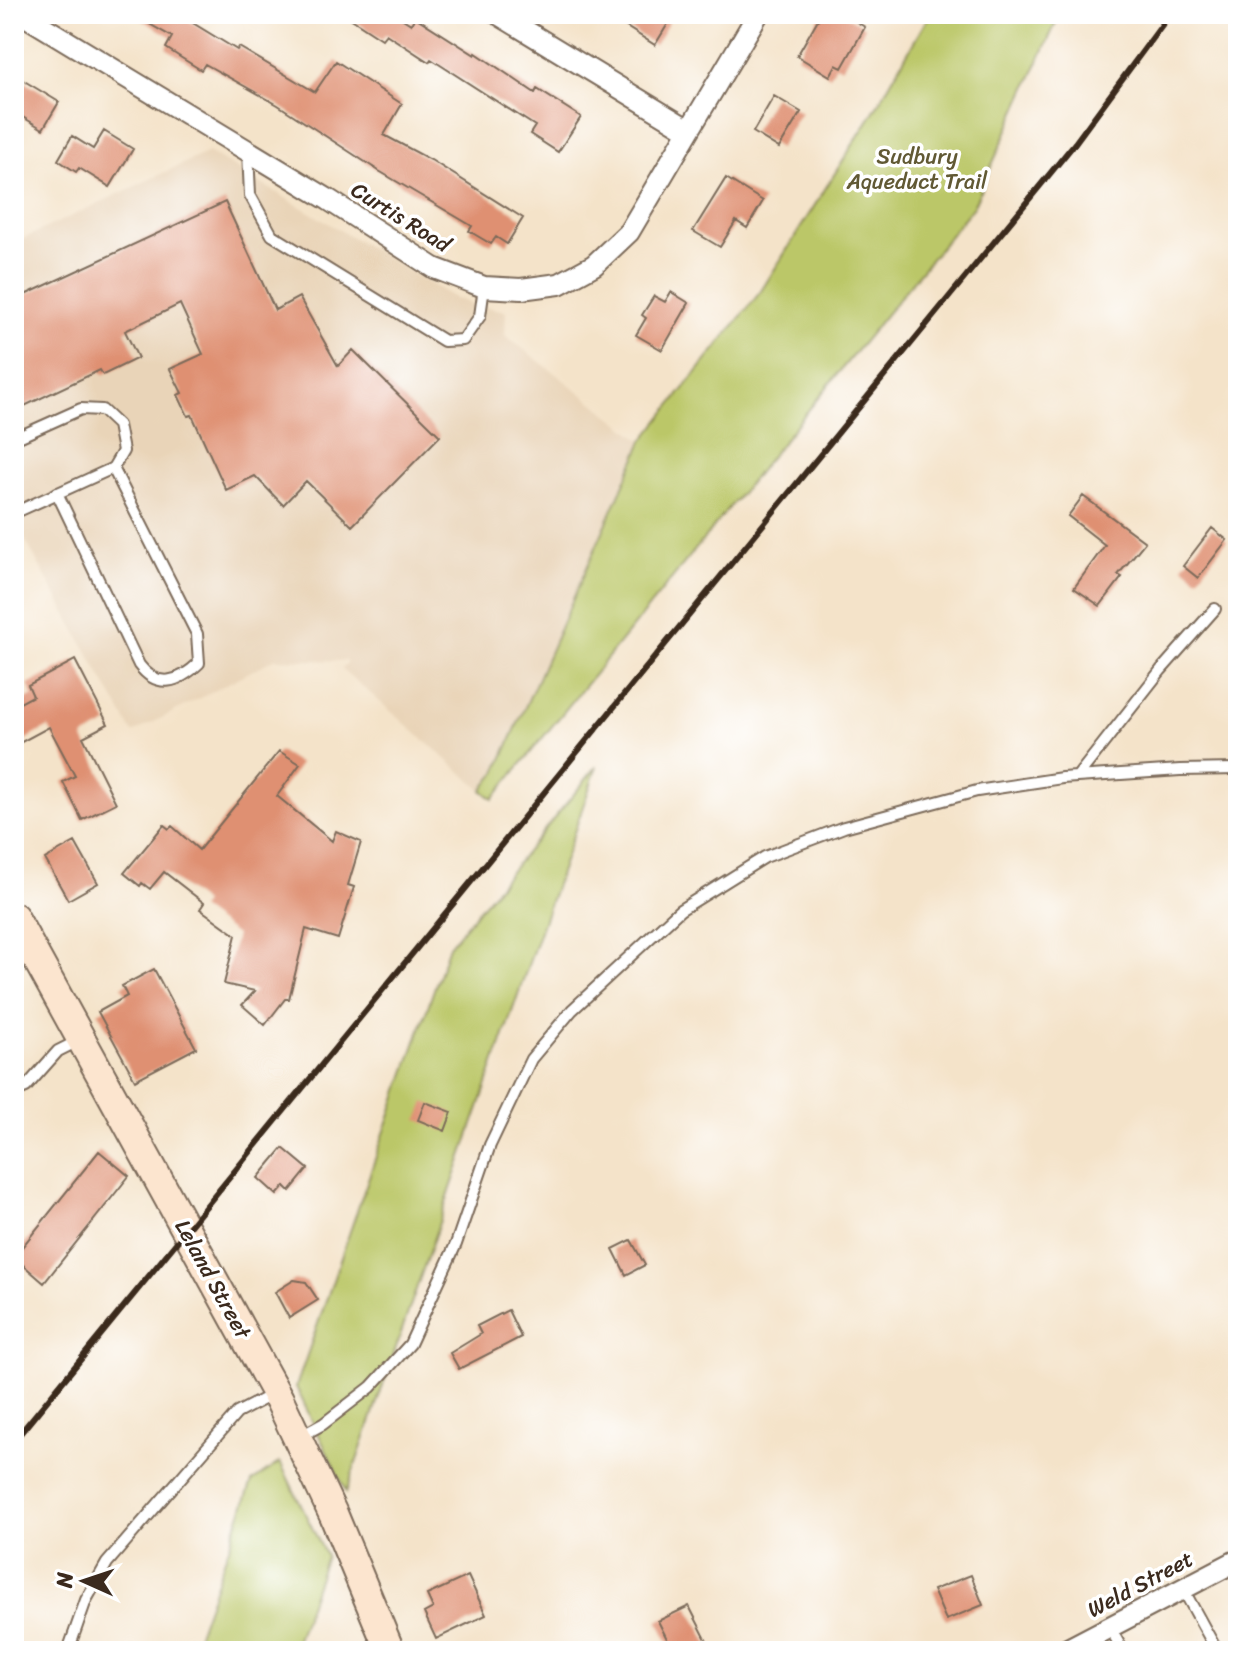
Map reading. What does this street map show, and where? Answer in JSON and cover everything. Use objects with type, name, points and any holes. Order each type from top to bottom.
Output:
[{"type":"street","name":"Curtis Road","points":[[22,14],[434,268],[484,287],[521,289],[559,284],[594,265],[629,232],[758,14]]},
{"type":"street","points":[[498,14],[530,22],[689,130]]},
{"type":"street","name":"Leland Street","points":[[14,917],[275,1393],[334,1516],[390,1651]]},
{"type":"street","name":"Weld Street","points":[[1064,1651],[1238,1560]]},
{"type":"lane","points":[[248,151],[250,195],[272,235],[444,341],[463,340],[480,316],[484,287]]},
{"type":"lane","points":[[14,439],[81,409],[102,410],[118,425],[123,451],[113,468],[14,513]]},
{"type":"lane","points":[[57,493],[139,665],[148,677],[163,681],[184,677],[199,663],[197,634],[113,468]]},
{"type":"lane","points":[[1077,777],[1161,670],[1215,609]]},
{"type":"lane","points":[[298,1438],[323,1424],[371,1387],[410,1344],[456,1244],[490,1145],[531,1059],[572,1010],[680,910],[765,857],[844,827],[977,791],[1077,777],[1238,769]]},
{"type":"lane","points":[[14,1092],[26,1087],[58,1051],[81,1039]]},
{"type":"lane","points":[[68,1651],[86,1600],[107,1563],[237,1413],[275,1393]]},
{"type":"lane","points":[[1183,1589],[1217,1651]]},
{"type":"lane","points":[[1110,1628],[1123,1651]]},
{"type":"shaded area","points":[[208,152],[451,296],[470,304],[506,311],[505,335],[643,441],[496,773],[482,790],[342,669],[348,661],[274,659],[133,733],[20,531],[14,533],[14,243]]},
{"type":"green space","name":"Sudbury Aqueduct Trail","points":[[930,14],[1060,14],[973,207],[493,799],[482,790],[496,773],[643,441],[761,291],[874,111]]},
{"type":"green space","points":[[597,766],[346,1492],[296,1387],[449,946]]},
{"type":"green space","points":[[280,1462],[326,1556],[293,1651],[192,1651],[252,1482]]},
{"type":"building","points":[[132,14],[178,14],[315,92],[336,61],[402,104],[384,135],[431,160],[523,218],[507,244],[496,237],[491,244],[469,231],[472,226],[379,171],[278,105],[205,64],[201,70],[180,57],[166,48],[172,37]]},
{"type":"building","points":[[344,14],[399,14],[411,24],[415,17],[535,93],[537,89],[581,117],[558,152],[530,134],[535,126],[431,59],[429,62],[386,34],[382,39]]},
{"type":"building","points":[[606,14],[656,14],[669,22],[655,45]]},
{"type":"building","points":[[821,14],[843,14],[865,27],[842,68],[836,65],[830,76],[797,56]]},
{"type":"building","points":[[21,79],[59,102],[43,129],[14,112],[14,90]]},
{"type":"building","points":[[774,96],[801,112],[779,148],[753,132]]},
{"type":"building","points":[[104,131],[133,149],[110,187],[79,168],[76,172],[58,160],[72,136],[93,149]]},
{"type":"building","points":[[726,178],[763,201],[747,228],[736,221],[720,247],[693,231]]},
{"type":"building","points":[[225,202],[275,310],[299,297],[338,366],[353,350],[440,436],[352,526],[306,481],[283,505],[255,476],[226,490],[192,415],[188,416],[178,395],[182,393],[170,369],[203,354],[180,304],[125,331],[138,358],[103,375],[100,370],[14,411],[14,300]]},
{"type":"building","points":[[671,292],[689,303],[662,350],[636,335],[646,318],[642,315],[654,296],[665,302]]},
{"type":"building","points":[[1083,496],[1145,542],[1118,575],[1122,577],[1100,606],[1074,588],[1105,545],[1068,516]]},
{"type":"building","points":[[1212,528],[1227,540],[1198,578],[1183,566]]},
{"type":"building","points":[[75,660],[108,724],[83,737],[116,803],[82,820],[63,782],[75,776],[49,727],[14,746],[14,706],[33,696],[28,685]]},
{"type":"building","points":[[279,751],[300,764],[277,796],[332,841],[336,831],[361,842],[348,885],[354,887],[338,939],[306,929],[289,999],[285,999],[265,1025],[242,1005],[255,991],[224,984],[236,935],[200,909],[204,903],[164,872],[150,889],[142,883],[140,886],[124,873],[164,825],[169,829],[172,826],[199,850]]},
{"type":"building","points":[[75,842],[98,883],[68,900],[45,859]]},
{"type":"building","points":[[154,969],[196,1048],[135,1080],[98,1012],[127,996],[122,986]]},
{"type":"building","points":[[425,1102],[452,1112],[445,1131],[418,1120]]},
{"type":"building","points":[[283,1148],[308,1169],[290,1191],[285,1186],[277,1195],[258,1178]]},
{"type":"building","points":[[99,1151],[129,1176],[44,1283],[14,1257]]},
{"type":"building","points":[[631,1240],[645,1265],[626,1275],[613,1249]]},
{"type":"building","points":[[294,1280],[306,1282],[318,1300],[289,1318],[275,1292]]},
{"type":"building","points":[[508,1310],[521,1337],[459,1369],[450,1353],[481,1334],[477,1326]]},
{"type":"building","points":[[971,1575],[983,1605],[946,1620],[933,1590]]},
{"type":"building","points":[[468,1576],[486,1615],[436,1639],[424,1613],[433,1608],[427,1595]]},
{"type":"building","points":[[689,1606],[712,1651],[673,1651],[658,1621]]},
{"type":"railway","points":[[14,1441],[1075,143],[1170,14]]}]
